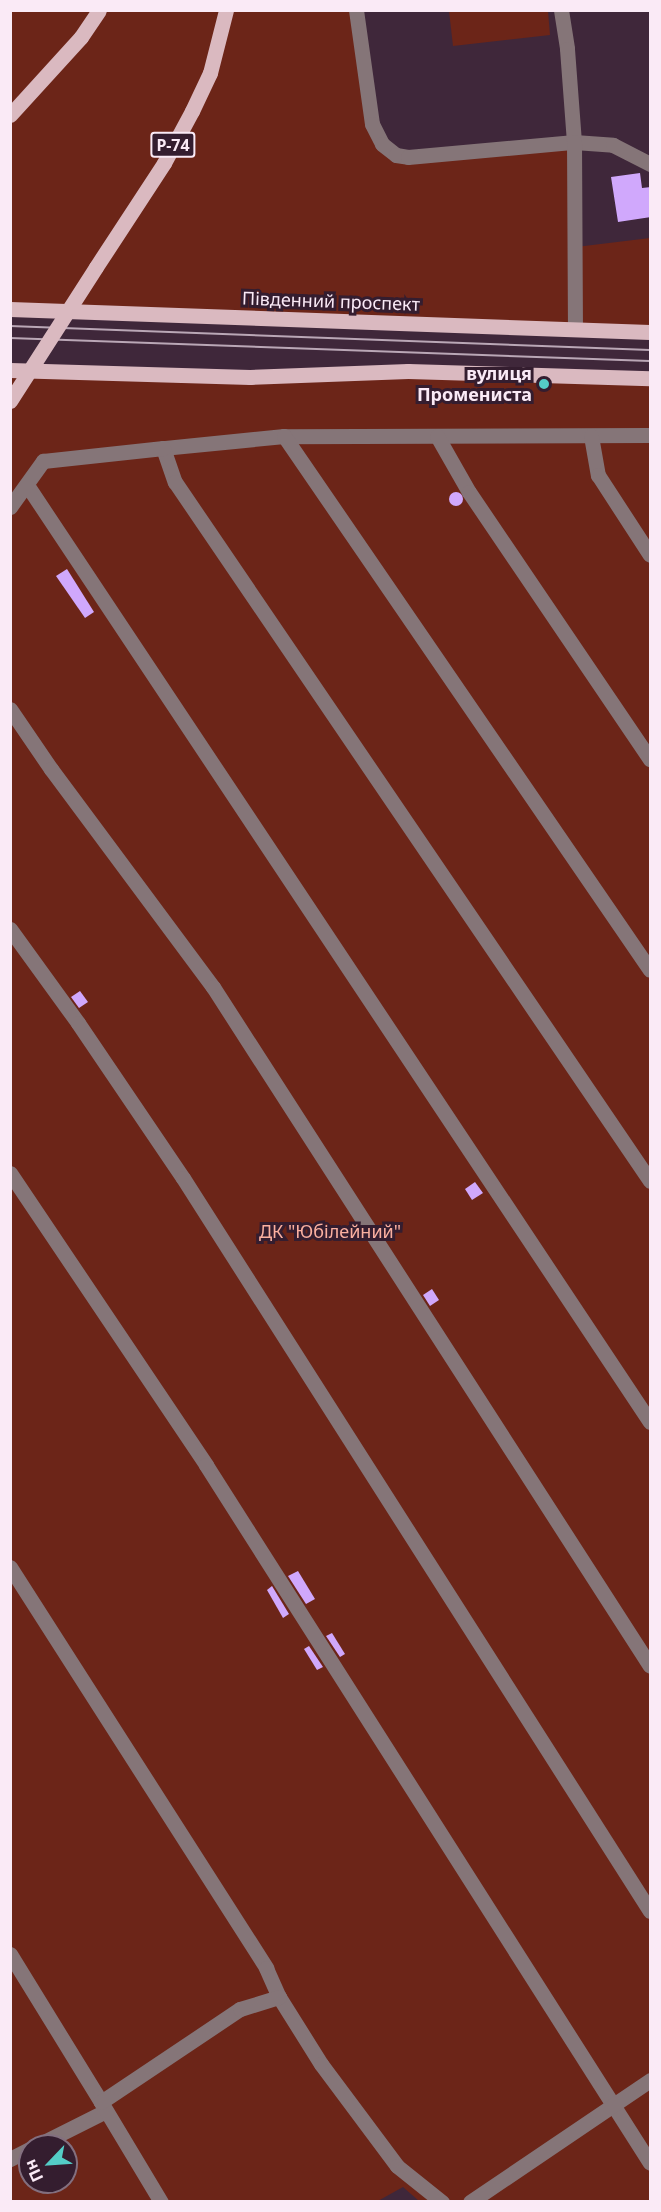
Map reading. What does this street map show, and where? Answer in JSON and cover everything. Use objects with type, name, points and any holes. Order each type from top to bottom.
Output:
[{"type":"main road","points":[[10,115],[81,37],[99,10]]},
{"type":"main road","name":"Р-74","points":[[10,401],[164,163],[210,73],[226,10]]},
{"type":"main road","name":"Південний проспект","points":[[10,309],[651,332]]},
{"type":"main road","points":[[10,370],[250,377],[408,371],[651,378]]},
{"type":"street","points":[[356,10],[372,124],[382,144],[396,155],[408,157],[574,142],[613,145],[651,164]]},
{"type":"street","points":[[561,10],[567,49],[574,142],[575,329]]},
{"type":"street","points":[[10,507],[43,461],[164,447],[284,435],[651,435]]},
{"type":"street","points":[[284,435],[651,970]]},
{"type":"street","points":[[437,436],[469,492],[651,759]]},
{"type":"street","points":[[591,436],[598,475],[651,555]]},
{"type":"street","points":[[164,447],[175,482],[651,1181]]},
{"type":"street","points":[[27,485],[651,1422]]},
{"type":"street","points":[[10,709],[51,769],[213,987],[651,1666]]},
{"type":"street","points":[[10,929],[183,1178],[651,1911]]},
{"type":"street","points":[[10,1173],[206,1465],[651,2163]]},
{"type":"street","points":[[10,1567],[266,1968],[279,1997],[321,2064],[397,2166],[442,2202]]},
{"type":"street","points":[[10,1954],[161,2202]]},
{"type":"street","points":[[56,2134],[103,2106],[240,2009],[279,1997]]},
{"type":"street","points":[[470,2202],[651,2080]]},
{"type":"green space","points":[[10,11],[356,11],[372,124],[396,155],[574,142],[576,247],[650,238],[650,333],[11,308]]},
{"type":"green space","points":[[449,11],[548,11],[550,35],[453,46]]},
{"type":"green space","name":"ДК \"Юбілейний\"","points":[[11,370],[650,378],[650,2201],[419,2201],[403,2187],[376,2202],[11,2202]]},
{"type":"building","points":[[640,173],[642,188],[651,187],[651,217],[618,222],[611,177]]},
{"type":"building","points":[[456,492],[461,494],[463,499],[461,504],[456,506],[451,504],[449,499],[451,494]]},
{"type":"building","points":[[67,569],[94,612],[85,618],[56,576]]},
{"type":"building","points":[[80,991],[88,1002],[79,1008],[71,997]]},
{"type":"building","points":[[475,1182],[483,1193],[472,1200],[465,1189]]},
{"type":"building","points":[[432,1289],[439,1300],[430,1306],[423,1295]]},
{"type":"building","points":[[298,1571],[315,1599],[306,1604],[288,1576]]},
{"type":"building","points":[[272,1586],[289,1614],[283,1618],[267,1590]]},
{"type":"building","points":[[332,1633],[345,1654],[340,1657],[326,1636]]},
{"type":"building","points":[[309,1646],[323,1667],[317,1670],[304,1649]]},
{"type":"tram line","points":[[10,326],[650,350]]},
{"type":"tram line","points":[[10,338],[650,361]]},
{"type":"place","name":"вулиця Промениста","points":[[544,384]]}]
